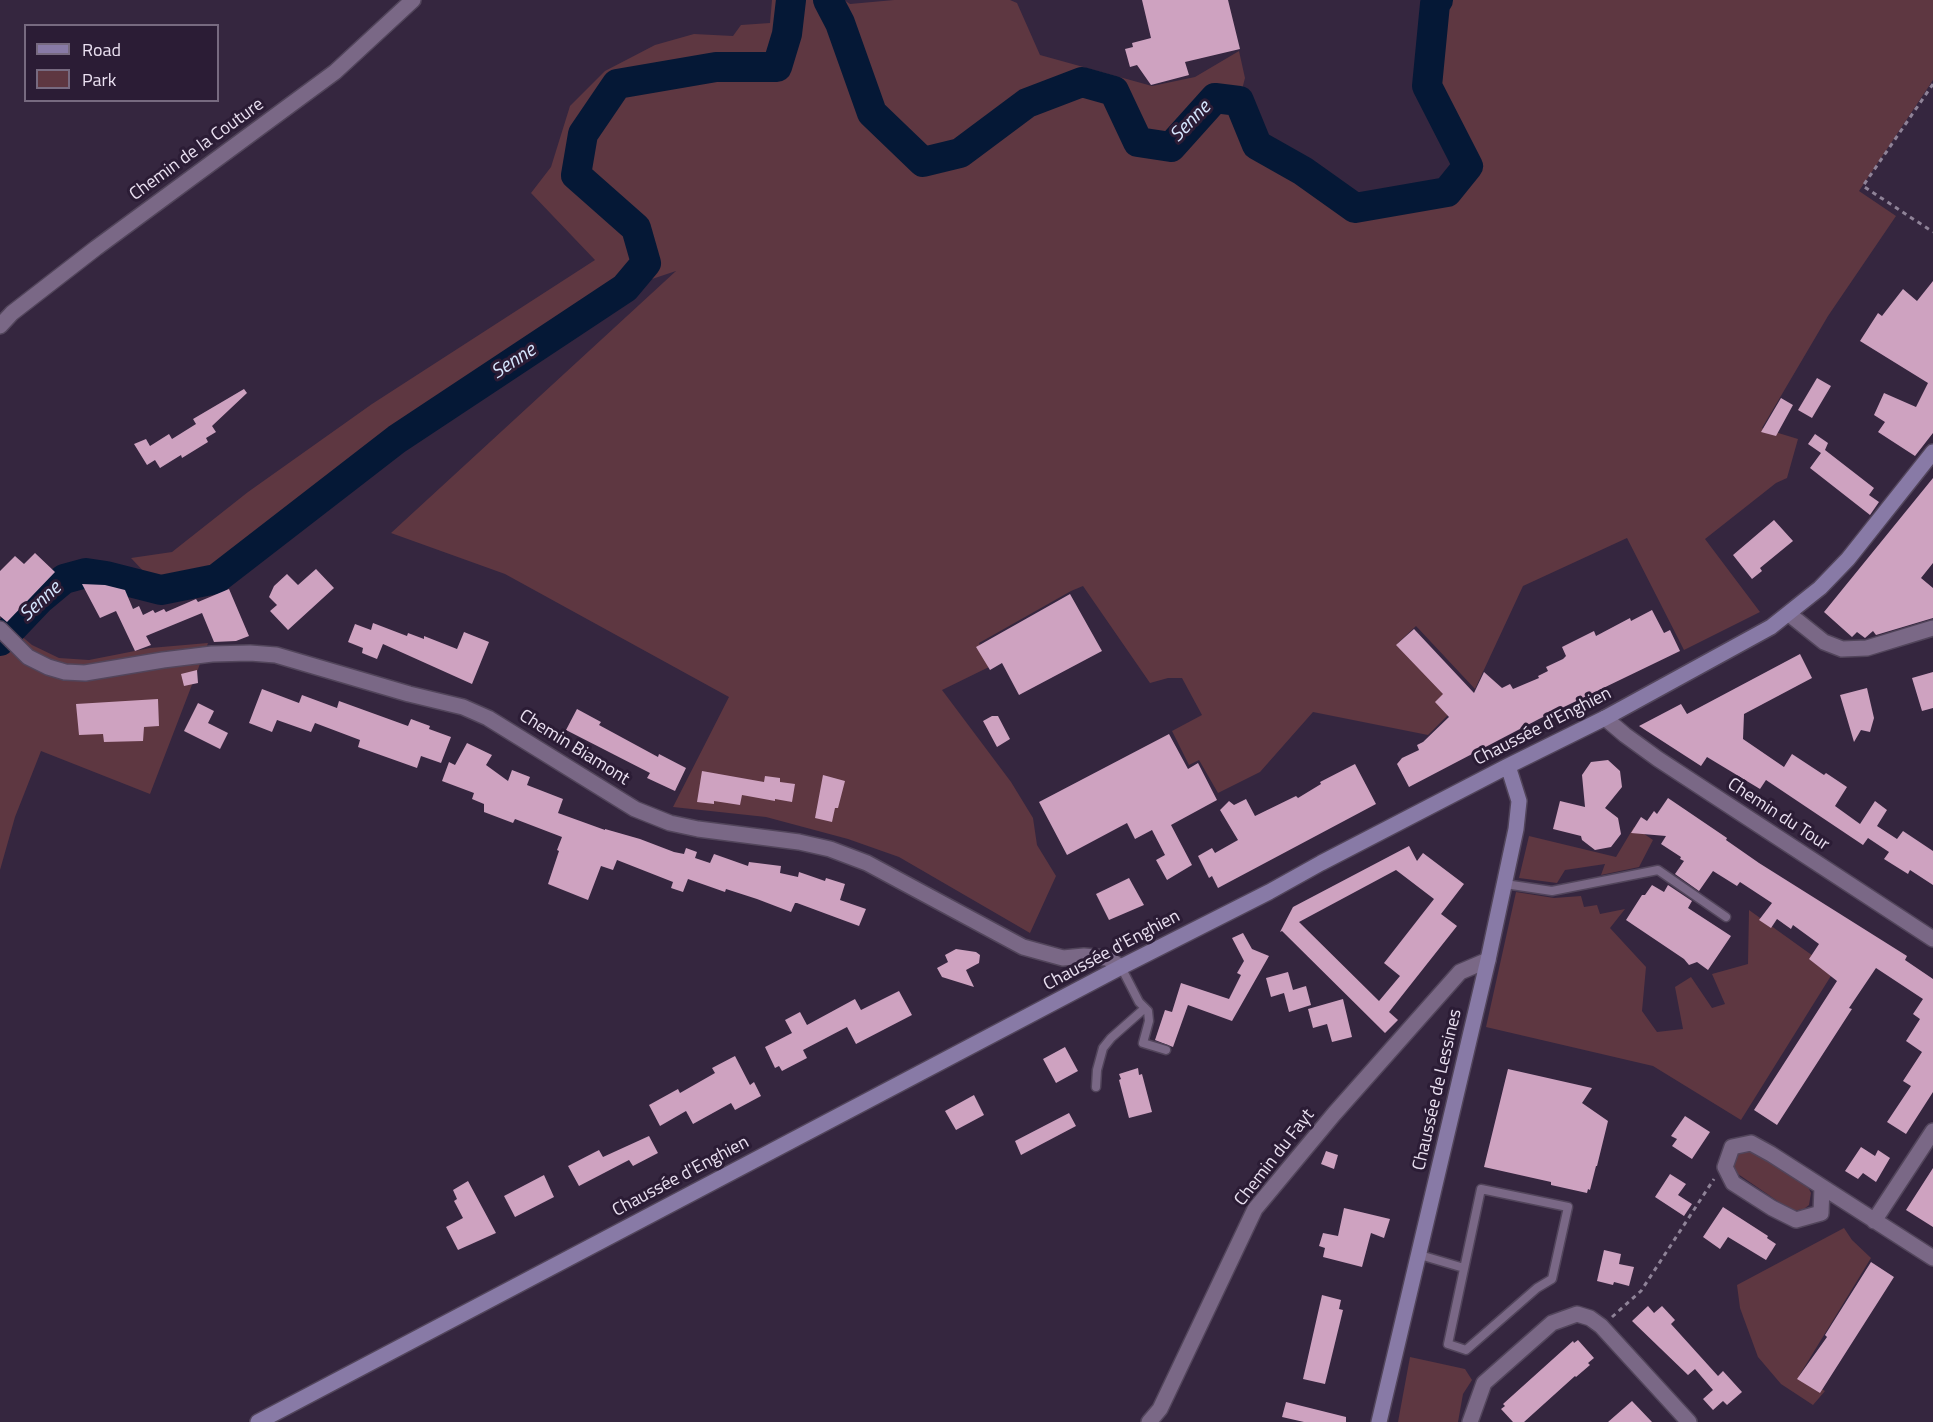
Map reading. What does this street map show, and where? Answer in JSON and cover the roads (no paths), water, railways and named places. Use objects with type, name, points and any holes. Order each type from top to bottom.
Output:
[{"type":"main road","name":"Chaussée d'Enghien","points":[[258,1422],[1508,766],[1605,718],[1771,627],[1820,588],[1848,559],[1933,452]]},
{"type":"main road","name":"Chaussée de Lessines","points":[[1379,1422],[1420,1255],[1516,829],[1519,801],[1508,766]]},
{"type":"street","name":"Chemin de la Couture","points":[[0,326],[19,308],[96,248],[335,72],[413,0]]},
{"type":"street","points":[[1789,614],[1806,630],[1824,642],[1842,649],[1867,648],[1933,628]]},
{"type":"street","name":"Chemin Biamont","points":[[0,629],[28,657],[65,672],[85,673],[212,654],[276,655],[409,694],[463,707],[488,718],[635,809],[670,823],[698,829],[799,842],[830,849],[867,863],[1023,948],[1062,958],[1084,956],[1107,958],[1122,968]]},
{"type":"street","name":"Chemin du Tour","points":[[1605,718],[1658,759],[1933,939]]},
{"type":"street","name":"Chemin du Fayt","points":[[1149,1422],[1160,1409],[1256,1209],[1334,1114],[1460,972],[1488,960]]},
{"type":"street","points":[[1874,1221],[1933,1131]]},
{"type":"street","points":[[1822,1187],[1821,1213],[1796,1220],[1772,1208],[1733,1183],[1725,1167],[1732,1147],[1751,1143],[1822,1187],[1933,1258]]},
{"type":"street","points":[[1470,1422],[1485,1383],[1552,1323],[1576,1314],[1590,1318],[1601,1326],[1689,1422]]},
{"type":"lane","points":[[1505,884],[1552,891],[1658,870],[1726,917]]},
{"type":"lane","points":[[1122,968],[1138,1002],[1148,1011],[1149,1021],[1143,1043],[1166,1050]]},
{"type":"lane","points":[[1096,1087],[1097,1070],[1103,1048],[1145,1008]]},
{"type":"lane","points":[[1481,1189],[1568,1207],[1552,1279],[1537,1288],[1466,1350],[1448,1344],[1464,1268],[1481,1189]]},
{"type":"lane","points":[[1420,1255],[1464,1268]]},
{"type":"waterway","name":"Senne","points":[[0,641],[40,599],[64,579],[86,573],[161,590],[216,579],[397,439],[625,288],[646,263],[636,228],[576,175],[583,134],[617,84],[716,67],[777,67],[787,34],[791,0]]},
{"type":"waterway","name":"Senne","points":[[828,0],[840,23],[872,113],[923,162],[960,153],[1027,103],[1082,82],[1114,91],[1138,142],[1171,147],[1215,98],[1239,101],[1257,145],[1303,171],[1355,208],[1447,192],[1468,166],[1427,86],[1435,4],[1438,0]]}]
